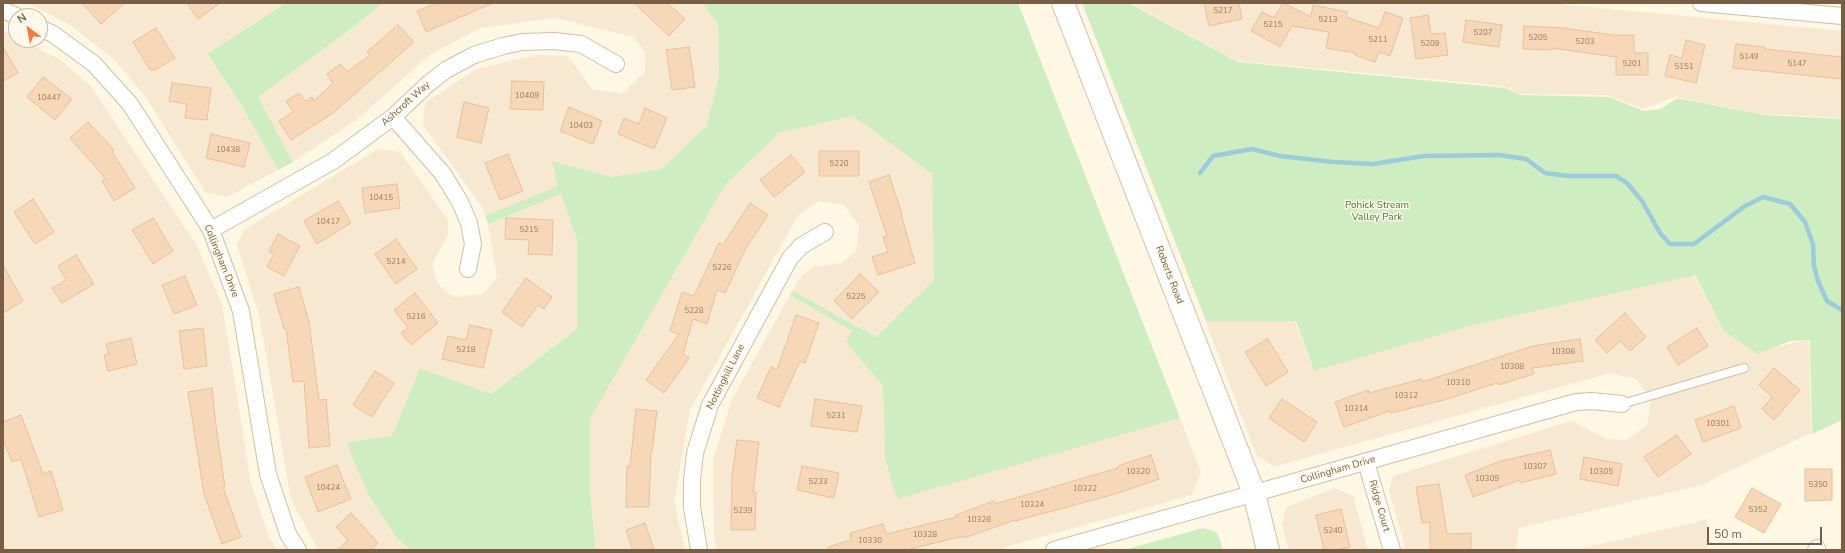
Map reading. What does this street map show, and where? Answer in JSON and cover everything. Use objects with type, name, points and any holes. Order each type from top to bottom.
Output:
[{"type":"main road","name":"Roberts Road","points":[[1062,3],[1254,493],[1268,550]]},
{"type":"street","points":[[1701,3],[1842,16]]},
{"type":"street","name":"Collingham Drive","points":[[48,32],[94,64],[130,104],[210,230],[241,311],[268,474],[288,534],[298,550]]},
{"type":"street","name":"Ashcroft Way","points":[[210,230],[333,161],[393,117],[428,84],[446,70],[474,55],[503,46],[538,41],[572,43],[581,44],[616,64]]},
{"type":"street","points":[[393,117],[443,174],[460,202],[469,223],[473,244],[468,269]]},
{"type":"street","name":"Nottinghill Lane","points":[[699,550],[693,514],[692,480],[695,453],[710,405],[790,258],[801,246],[825,232]]},
{"type":"street","name":"Collingham Drive","points":[[1054,550],[1576,402],[1591,401],[1622,404]]},
{"type":"street","name":"Ridge Court","points":[[1366,462],[1392,550]]},
{"type":"lane","points":[[1622,404],[1744,368]]},
{"type":"shaded area","points":[[27,3],[286,3],[207,55],[242,106],[278,170],[227,197],[205,192],[147,99],[116,61],[70,25],[48,14],[48,8],[37,8]]},
{"type":"shaded area","points":[[383,3],[703,3],[718,25],[719,77],[706,127],[661,169],[612,177],[552,161],[559,186],[485,216],[482,207],[423,125],[425,103],[476,69],[536,55],[568,56],[592,89],[622,94],[645,71],[645,53],[634,37],[555,18],[481,28],[431,54],[355,121],[293,162],[258,97],[343,35]]},
{"type":"shaded area","points":[[1131,3],[1549,3],[1842,31],[1842,118],[1764,114],[1676,97],[1643,109],[1607,95],[1520,94],[1503,86],[1237,61]]},
{"type":"shaded area","points":[[3,31],[8,33],[8,48],[37,48],[59,59],[90,85],[197,246],[222,305],[251,483],[269,537],[278,550],[3,550]]},
{"type":"shaded area","points":[[853,116],[932,174],[934,280],[876,337],[793,291],[801,276],[813,267],[842,263],[856,251],[859,225],[844,205],[820,201],[798,215],[690,410],[674,501],[685,550],[596,550],[590,494],[590,419],[725,185],[779,133]]},
{"type":"shaded area","points":[[378,149],[400,152],[448,220],[448,234],[432,265],[437,283],[453,297],[483,294],[497,277],[488,224],[561,194],[577,240],[577,329],[491,394],[420,368],[392,436],[348,442],[349,450],[369,496],[396,537],[411,550],[318,550],[291,499],[259,315],[237,245],[244,230]]},
{"type":"shaded area","points":[[1693,274],[1723,329],[1756,352],[1809,339],[1811,433],[1717,477],[1706,484],[1519,528],[1515,550],[1406,550],[1389,491],[1393,476],[1571,421],[1607,439],[1627,440],[1647,425],[1651,400],[1636,379],[1610,373],[1273,467],[1256,454],[1205,320],[1294,319],[1313,369],[1471,323]]},
{"type":"shaded area","points":[[790,295],[852,331],[847,342],[883,386],[885,459],[897,498],[1180,418],[1201,472],[1192,495],[995,550],[717,550],[714,537],[713,460],[732,399]]},
{"type":"shaded area","points":[[1335,488],[1353,496],[1368,550],[1289,550],[1282,524],[1286,507]]},
{"type":"shaded area","points":[[1707,519],[1707,550],[1574,550],[1697,522]]},
{"type":"green space","points":[[286,3],[383,3],[343,35],[258,97],[293,162],[278,170],[242,106],[207,54]]},
{"type":"green space","points":[[703,3],[1018,3],[1180,418],[897,499],[885,459],[883,386],[846,342],[852,331],[790,295],[793,291],[876,337],[934,280],[932,174],[853,116],[779,133],[725,185],[590,419],[590,494],[596,550],[411,550],[396,537],[369,496],[349,450],[348,442],[392,436],[420,368],[491,394],[577,329],[577,240],[561,194],[488,224],[485,216],[558,186],[552,161],[612,177],[661,169],[706,127],[719,77],[718,25]]},
{"type":"green space","name":"Pohick Stream Valley Park","points":[[1082,3],[1129,3],[1238,62],[1505,88],[1521,95],[1609,97],[1644,111],[1661,109],[1677,98],[1766,115],[1842,119],[1842,420],[1812,434],[1810,340],[1790,341],[1758,354],[1724,331],[1695,275],[1473,325],[1314,371],[1296,321],[1206,321]]},
{"type":"green space","points":[[1203,528],[1216,532],[1223,550],[1124,550]]},
{"type":"building","points":[[82,3],[125,3],[101,24]]},
{"type":"building","points":[[187,3],[220,3],[198,19]]},
{"type":"building","points":[[437,3],[493,3],[426,32],[417,11]]},
{"type":"building","points":[[634,3],[667,3],[685,19],[669,36]]},
{"type":"building","points":[[1204,3],[1239,3],[1242,19],[1209,26]]},
{"type":"building","points":[[1283,3],[1311,17],[1313,5],[1347,12],[1346,17],[1379,28],[1385,12],[1403,18],[1390,56],[1379,52],[1375,62],[1355,55],[1355,53],[1326,48],[1329,32],[1292,26],[1280,47],[1251,31],[1262,12],[1274,18]]},
{"type":"building","points":[[1428,15],[1431,34],[1445,33],[1448,55],[1416,59],[1410,18]]},
{"type":"building","points":[[1466,20],[1502,25],[1499,47],[1463,42]]},
{"type":"building","points":[[398,25],[414,42],[333,113],[291,140],[279,121],[293,112],[286,101],[299,93],[305,101],[312,97],[314,101],[333,83],[327,74],[340,64],[347,72],[370,55],[367,52]]},
{"type":"building","points":[[1524,26],[1563,28],[1614,35],[1634,35],[1634,53],[1648,53],[1648,75],[1616,75],[1616,57],[1552,48],[1552,50],[1523,49]]},
{"type":"building","points":[[156,28],[175,58],[155,70],[150,70],[133,42]]},
{"type":"building","points":[[1686,40],[1705,45],[1696,83],[1665,76],[1670,55],[1682,58]]},
{"type":"building","points":[[1736,44],[1765,47],[1764,49],[1842,57],[1842,79],[1733,68]]},
{"type":"building","points":[[3,47],[18,73],[3,81]]},
{"type":"building","points":[[689,47],[695,87],[672,90],[666,50]]},
{"type":"building","points":[[43,77],[72,99],[55,120],[27,97]]},
{"type":"building","points":[[512,81],[544,82],[543,110],[510,109]]},
{"type":"building","points":[[172,83],[211,88],[207,120],[185,118],[187,104],[169,101]]},
{"type":"building","points":[[464,102],[489,108],[481,143],[457,137]]},
{"type":"building","points":[[569,107],[602,121],[593,144],[560,131]]},
{"type":"building","points":[[645,108],[667,118],[654,149],[618,134],[624,118],[639,124]]},
{"type":"building","points":[[88,122],[114,150],[112,152],[135,188],[114,201],[102,181],[106,179],[70,138]]},
{"type":"building","points":[[211,134],[250,143],[244,167],[206,158]]},
{"type":"building","points":[[819,151],[859,151],[859,176],[819,176]]},
{"type":"building","points":[[508,154],[523,191],[500,200],[485,163]]},
{"type":"building","points":[[791,155],[805,172],[774,197],[760,180]]},
{"type":"building","points":[[889,175],[902,214],[915,263],[878,275],[872,257],[888,252],[883,237],[887,236],[869,182]]},
{"type":"building","points":[[397,184],[400,208],[365,213],[362,188]]},
{"type":"building","points":[[33,199],[54,232],[35,244],[14,212]]},
{"type":"building","points":[[338,201],[351,223],[317,244],[304,221]]},
{"type":"building","points":[[750,203],[768,215],[746,248],[725,293],[717,290],[707,324],[693,319],[683,354],[689,358],[664,393],[646,380],[679,334],[670,331],[682,292],[694,296],[719,243],[723,245]]},
{"type":"building","points":[[153,218],[173,251],[153,264],[132,230]]},
{"type":"building","points":[[506,218],[553,220],[552,255],[528,254],[529,240],[505,239]]},
{"type":"building","points":[[278,234],[300,246],[284,276],[267,267],[274,254],[269,252]]},
{"type":"building","points":[[396,239],[417,269],[396,284],[375,254]]},
{"type":"building","points":[[76,255],[94,284],[62,303],[52,288],[66,280],[58,266]]},
{"type":"building","points":[[3,265],[23,301],[3,313]]},
{"type":"building","points":[[860,274],[879,292],[852,319],[834,301]]},
{"type":"building","points":[[185,276],[197,305],[174,314],[162,285]]},
{"type":"building","points":[[526,278],[552,297],[544,309],[538,305],[522,327],[502,312]]},
{"type":"building","points":[[299,287],[309,322],[319,400],[326,399],[330,446],[309,448],[304,381],[293,382],[286,329],[284,329],[274,294]]},
{"type":"building","points":[[415,293],[438,323],[411,345],[401,333],[408,328],[394,310]]},
{"type":"building","points":[[1625,313],[1646,337],[1630,351],[1620,341],[1607,353],[1595,340]]},
{"type":"building","points":[[796,315],[819,323],[805,363],[800,361],[779,407],[757,398],[771,367],[777,370]]},
{"type":"building","points":[[470,325],[492,330],[483,368],[442,359],[448,336],[466,340]]},
{"type":"building","points":[[203,328],[207,366],[184,369],[179,331]]},
{"type":"building","points":[[1697,328],[1708,346],[1678,365],[1667,347]]},
{"type":"building","points":[[131,338],[137,364],[108,371],[104,355],[109,354],[106,344]]},
{"type":"building","points":[[1268,339],[1288,372],[1266,386],[1245,352]]},
{"type":"building","points":[[1580,339],[1583,361],[1532,368],[1534,374],[1498,385],[1497,383],[1444,400],[1391,413],[1390,411],[1344,427],[1335,402],[1368,390],[1369,393],[1422,379],[1422,382],[1533,346]]},
{"type":"building","points":[[1774,368],[1800,390],[1774,420],[1762,409],[1772,397],[1759,385]]},
{"type":"building","points":[[375,371],[394,383],[372,417],[353,405]]},
{"type":"building","points":[[212,388],[225,487],[223,487],[241,537],[222,544],[204,494],[188,392]]},
{"type":"building","points":[[815,399],[862,406],[857,432],[811,426]]},
{"type":"building","points":[[1282,399],[1317,422],[1304,442],[1269,418]]},
{"type":"building","points":[[1734,406],[1741,428],[1703,442],[1695,420]]},
{"type":"building","points":[[636,409],[657,411],[651,451],[649,507],[626,507],[627,466],[630,466]]},
{"type":"building","points":[[21,415],[43,474],[51,471],[63,510],[39,517],[21,459],[12,462],[3,440],[3,422]]},
{"type":"building","points":[[1677,435],[1691,454],[1658,477],[1644,457]]},
{"type":"building","points":[[737,440],[759,442],[753,492],[756,492],[755,530],[731,530],[732,475]]},
{"type":"building","points":[[1550,450],[1556,474],[1520,483],[1520,480],[1473,497],[1465,475],[1501,461]]},
{"type":"building","points":[[1151,455],[1159,479],[1112,495],[1015,520],[964,538],[963,536],[906,550],[828,550],[828,547],[851,540],[850,533],[883,524],[886,534],[957,517],[956,515],[994,501],[995,504],[1118,468],[1118,466]]},
{"type":"building","points":[[1584,457],[1622,464],[1618,486],[1580,479]]},
{"type":"building","points":[[337,465],[351,499],[318,512],[305,477]]},
{"type":"building","points":[[802,466],[839,473],[834,498],[797,490]]},
{"type":"building","points":[[1805,469],[1832,469],[1832,500],[1805,501]]},
{"type":"building","points":[[1439,484],[1447,534],[1471,533],[1471,550],[1430,550],[1430,522],[1422,523],[1416,487]]},
{"type":"building","points":[[1752,488],[1781,504],[1764,533],[1735,517]]},
{"type":"building","points":[[1341,509],[1350,547],[1335,550],[1324,550],[1316,515]]},
{"type":"building","points":[[351,513],[378,543],[371,550],[337,550],[348,540],[336,527]]},
{"type":"building","points":[[645,523],[654,550],[633,550],[626,530]]},
{"type":"waterway","points":[[1200,173],[1213,156],[1252,149],[1280,156],[1333,162],[1373,164],[1424,156],[1499,155],[1526,159],[1545,173],[1569,176],[1616,176],[1627,183],[1642,201],[1660,233],[1670,244],[1694,244],[1745,206],[1763,197],[1790,204],[1805,222],[1813,244],[1814,266],[1818,281],[1827,301],[1842,310]]}]
